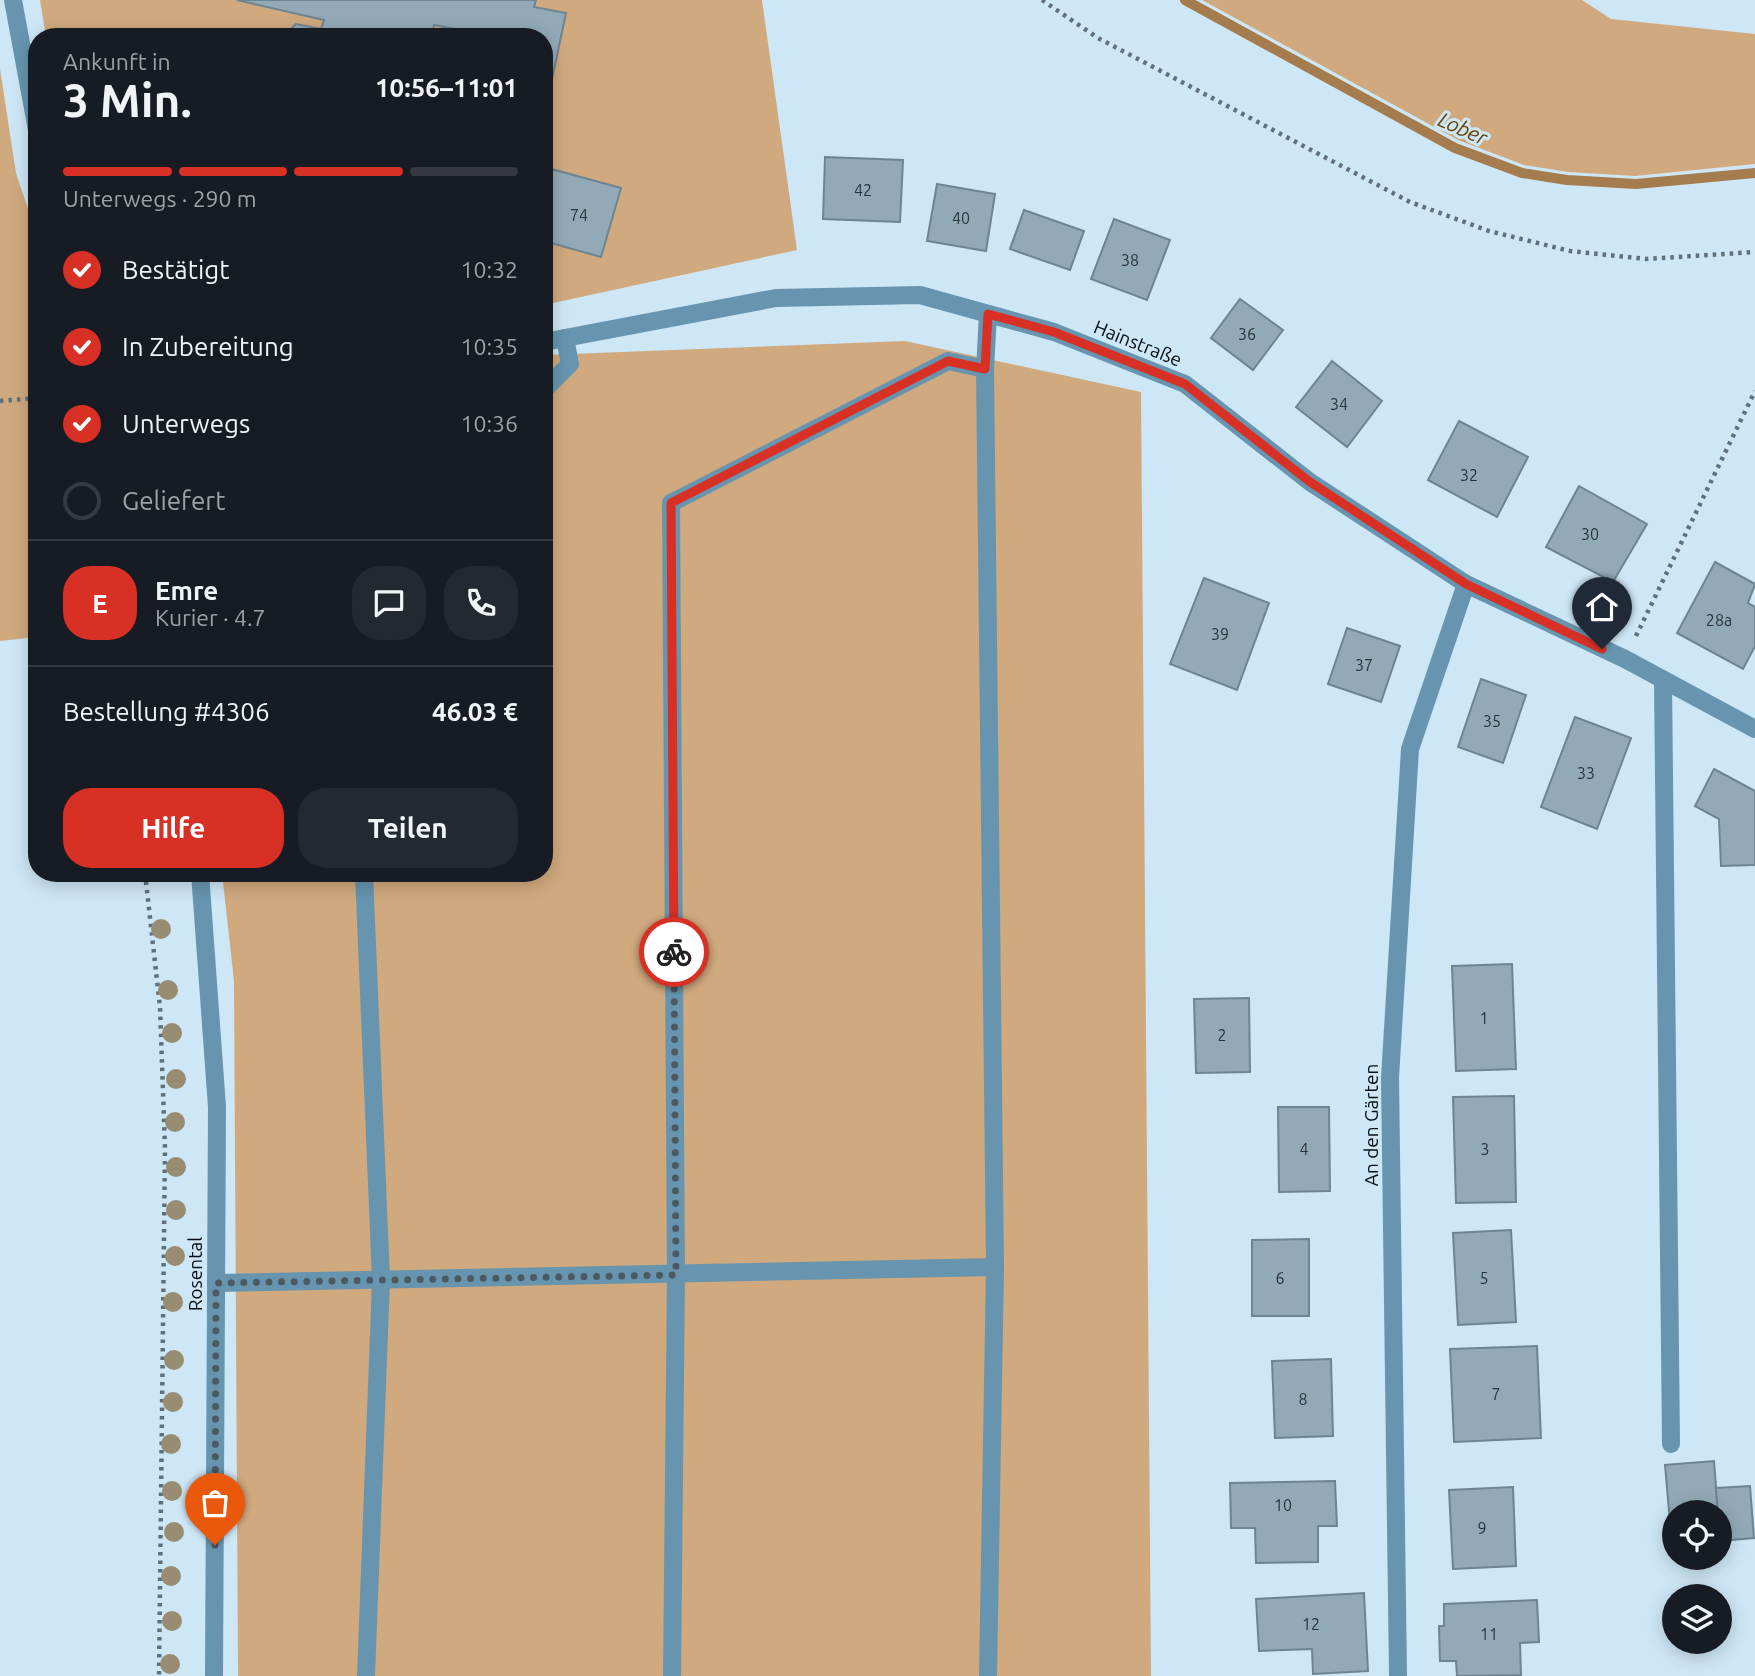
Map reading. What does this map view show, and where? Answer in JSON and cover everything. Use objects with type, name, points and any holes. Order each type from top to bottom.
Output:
[{"type":"street","points":[[13,0],[28,81]]},
{"type":"street","name":"Hainstraße","points":[[553,340],[776,298],[920,295],[1054,332],[1185,384],[1310,482],[1466,584],[1625,659],[1755,729]]},
{"type":"street","points":[[988,314],[985,369],[995,1267],[988,1676]]},
{"type":"street","points":[[553,381],[570,363],[565,338]]},
{"type":"street","points":[[672,1676],[676,1275],[671,503],[948,361],[985,369]]},
{"type":"street","name":"An den Gärten","points":[[1398,1676],[1390,1078],[1410,749],[1466,584]]},
{"type":"street","points":[[1663,680],[1671,1444]]},
{"type":"street","name":"Rosental","points":[[201,882],[217,1107],[214,1676]]},
{"type":"street","points":[[364,882],[381,1280],[366,1676]]},
{"type":"street","points":[[216,1283],[995,1267]]},
{"type":"path","points":[[1042,0],[1098,38],[1410,202],[1462,221],[1570,251],[1646,259],[1755,252]]},
{"type":"path","points":[[1625,659],[1755,391]]},
{"type":"path","points":[[0,401],[28,399]]},
{"type":"path","points":[[146,882],[160,1007],[165,1147],[159,1676]]},
{"type":"shaded area","points":[[40,0],[762,0],[797,250],[553,303],[553,28],[45,28]]},
{"type":"shaded area","points":[[1202,0],[1582,0],[1611,19],[1755,34],[1755,164],[1635,176],[1568,172],[1524,165],[1458,140]]},
{"type":"shaded area","points":[[0,69],[16,173],[28,209],[28,638],[0,641]]},
{"type":"shaded area","points":[[905,341],[1141,392],[1151,1676],[238,1676],[234,981],[223,882],[553,882],[553,355]]},
{"type":"building","points":[[237,0],[536,0],[534,7],[566,13],[553,74],[553,28],[450,28],[434,25],[434,28],[321,28],[324,20]]},
{"type":"building","points":[[296,24],[316,28],[292,28]]},
{"type":"building","points":[[825,157],[903,160],[900,222],[823,219]]},
{"type":"building","points":[[553,169],[621,188],[601,257],[553,244]]},
{"type":"building","points":[[937,184],[995,194],[986,251],[927,241]]},
{"type":"building","points":[[1024,210],[1084,231],[1070,270],[1010,249]]},
{"type":"building","points":[[1114,219],[1170,240],[1147,300],[1091,279]]},
{"type":"building","points":[[1240,299],[1283,330],[1253,370],[1211,338]]},
{"type":"building","points":[[1332,361],[1382,401],[1347,447],[1296,407]]},
{"type":"building","points":[[1459,421],[1528,457],[1497,517],[1428,480]]},
{"type":"building","points":[[1579,486],[1647,524],[1613,582],[1546,547]]},
{"type":"building","points":[[1715,562],[1755,584],[1748,603],[1755,607],[1755,646],[1743,669],[1677,633]]},
{"type":"building","points":[[1204,578],[1269,603],[1237,690],[1170,664]]},
{"type":"building","points":[[1347,628],[1400,646],[1381,702],[1328,684]]},
{"type":"building","points":[[1481,679],[1526,695],[1503,763],[1458,747]]},
{"type":"building","points":[[1575,717],[1631,738],[1597,829],[1541,807]]},
{"type":"building","points":[[1714,769],[1755,791],[1755,865],[1721,866],[1719,819],[1695,806]]},
{"type":"building","points":[[1512,964],[1516,1069],[1456,1071],[1452,966]]},
{"type":"building","points":[[1249,998],[1250,1072],[1196,1073],[1194,999]]},
{"type":"building","points":[[1514,1096],[1516,1202],[1456,1203],[1453,1097]]},
{"type":"building","points":[[1278,1107],[1329,1107],[1330,1191],[1279,1192]]},
{"type":"building","points":[[1511,1230],[1516,1322],[1458,1325],[1453,1233]]},
{"type":"building","points":[[1309,1239],[1309,1316],[1252,1316],[1252,1240]]},
{"type":"building","points":[[1537,1346],[1541,1438],[1454,1442],[1450,1349]]},
{"type":"building","points":[[1331,1359],[1333,1436],[1275,1438],[1272,1361]]},
{"type":"building","points":[[1714,1461],[1717,1500],[1668,1500],[1665,1465]]},
{"type":"building","points":[[1335,1481],[1337,1526],[1318,1526],[1318,1562],[1256,1563],[1255,1528],[1231,1528],[1230,1483]]},
{"type":"building","points":[[1750,1486],[1754,1538],[1732,1540],[1732,1500],[1717,1500],[1716,1488]]},
{"type":"building","points":[[1513,1487],[1516,1566],[1453,1569],[1449,1490]]},
{"type":"building","points":[[1364,1593],[1368,1671],[1313,1674],[1312,1649],[1259,1651],[1256,1599]]},
{"type":"building","points":[[1537,1600],[1539,1642],[1520,1643],[1521,1675],[1457,1676],[1456,1661],[1440,1661],[1439,1626],[1444,1626],[1444,1604]]},
{"type":"waterway","name":"Lober","points":[[1185,0],[1455,148],[1522,173],[1567,180],[1636,184],[1755,173]]},
{"type":"way so far","points":[[215,1545],[216,1283],[676,1275],[674,952]]},
{"type":"route","points":[[674,952],[671,503],[948,361],[985,369],[988,314],[1054,332],[1185,384],[1310,482],[1466,584],[1602,649]]}]
